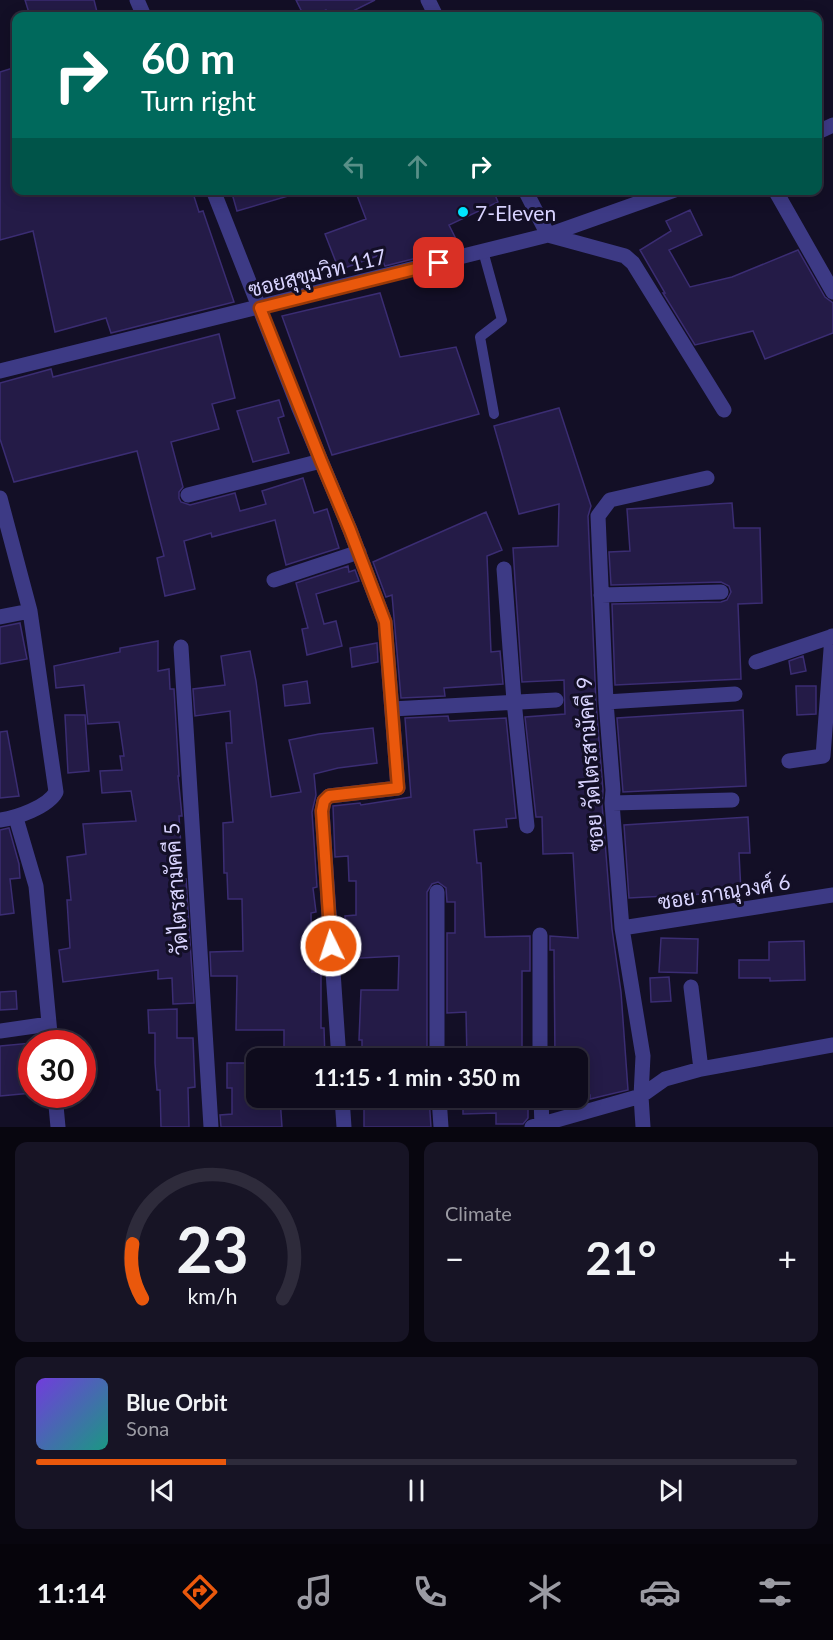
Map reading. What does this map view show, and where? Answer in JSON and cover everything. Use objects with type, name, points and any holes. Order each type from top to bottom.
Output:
[{"type":"street","points":[[215,195],[385,622],[398,788],[329,796],[324,801],[322,811],[338,1048]]},
{"type":"street","points":[[528,195],[548,235],[625,256],[633,263],[724,410]]},
{"type":"street","name":"ซอยสุขุมวิท 117","points":[[0,371],[548,235],[661,195]]},
{"type":"street","points":[[778,195],[833,292]]},
{"type":"street","points":[[188,495],[321,461]]},
{"type":"street","name":"ซอย วัดไตรสามัคคี 9","points":[[643,1127],[641,1096],[643,1056],[622,928],[612,803],[598,516],[603,507],[620,497],[707,478]]},
{"type":"street","points":[[0,498],[30,611],[56,792],[51,800],[16,818],[0,820]]},
{"type":"street","points":[[274,580],[359,552]]},
{"type":"street","points":[[504,569],[514,702],[527,826]]},
{"type":"street","points":[[601,595],[721,592]]},
{"type":"street","points":[[0,617],[30,611]]},
{"type":"street","points":[[756,662],[833,636],[828,755],[789,760]]},
{"type":"street","name":"วัดไตรสามัคคี 5","points":[[181,647],[211,1127]]},
{"type":"street","points":[[606,702],[735,694]]},
{"type":"street","points":[[392,709],[556,700]]},
{"type":"street","points":[[612,803],[732,800]]},
{"type":"street","points":[[16,818],[36,886],[50,1030]]},
{"type":"street","points":[[437,892],[437,1048]]},
{"type":"street","name":"ซอย ภาณุวงศ์ 6","points":[[622,928],[833,896]]},
{"type":"street","points":[[540,935],[540,1048]]},
{"type":"street","points":[[691,987],[701,1069]]},
{"type":"street","points":[[0,1031],[49,1024]]},
{"type":"street","points":[[541,1108],[539,1126],[641,1096],[665,1079],[701,1069],[833,1046]]},
{"type":"street","points":[[56,1108],[58,1127]]},
{"type":"street","points":[[343,1108],[344,1127]]},
{"type":"street","points":[[440,1108],[441,1127]]},
{"type":"lane","points":[[483,251],[502,320],[480,339],[494,414]]},
{"type":"building","points":[[25,0],[94,0],[97,12],[29,12]]},
{"type":"building","points":[[296,0],[375,0],[351,12],[327,12],[326,10],[302,12]]},
{"type":"building","points":[[12,68],[12,195],[194,195],[199,212],[203,211],[234,302],[111,333],[106,318],[55,332],[33,231],[0,240],[0,72]]},
{"type":"building","points":[[232,195],[292,195],[237,211]]},
{"type":"building","points":[[357,195],[495,195],[498,202],[449,225],[460,247],[385,266],[380,255],[339,270],[325,234],[366,219]]},
{"type":"building","points":[[690,210],[702,235],[669,250],[690,287],[732,277],[798,250],[825,297],[833,303],[833,333],[765,359],[753,331],[695,345],[640,250],[671,231],[666,221]]},
{"type":"building","points":[[380,293],[400,357],[456,347],[479,414],[332,455],[282,316]]},
{"type":"building","points":[[219,334],[235,398],[212,404],[219,429],[171,442],[183,487],[179,492],[181,502],[190,505],[235,493],[240,511],[266,504],[262,491],[303,478],[314,513],[327,509],[339,548],[286,565],[275,520],[212,537],[211,533],[184,541],[195,589],[165,596],[157,558],[164,556],[137,451],[14,482],[0,439],[0,383],[51,369],[53,377]]},
{"type":"building","points":[[279,400],[284,416],[278,418],[289,453],[253,462],[237,411]]},
{"type":"building","points":[[559,408],[591,506],[588,516],[602,804],[612,929],[621,992],[628,1090],[590,1099],[588,1095],[588,1048],[555,1048],[554,950],[550,950],[550,936],[578,938],[573,853],[543,854],[542,817],[536,817],[525,717],[565,714],[564,680],[522,682],[513,548],[558,546],[559,504],[519,514],[494,426]]},
{"type":"building","points":[[732,503],[734,528],[760,528],[762,603],[738,604],[741,679],[615,685],[612,604],[721,602],[727,600],[731,592],[729,586],[721,582],[611,585],[609,552],[630,551],[627,509]]},
{"type":"building","points":[[486,512],[502,550],[487,556],[491,652],[500,651],[503,684],[444,688],[445,696],[401,698],[392,595],[386,597],[373,562]]},
{"type":"building","points":[[348,566],[349,572],[355,570],[359,581],[316,594],[324,624],[336,621],[342,646],[307,655],[302,629],[308,628],[296,583]]},
{"type":"building","points":[[20,623],[27,659],[0,664],[0,627]]},
{"type":"building","points":[[158,641],[158,671],[169,669],[170,689],[174,689],[182,816],[179,816],[181,847],[178,847],[182,879],[186,879],[194,1003],[173,1004],[172,978],[158,979],[158,970],[63,982],[59,950],[70,948],[67,900],[71,900],[67,857],[86,854],[83,824],[136,821],[131,791],[102,793],[100,771],[122,770],[120,756],[124,756],[119,722],[88,724],[84,685],[56,688],[54,666],[120,652],[120,648]]},
{"type":"building","points":[[377,643],[378,662],[352,667],[350,648]]},
{"type":"building","points":[[250,651],[271,797],[301,792],[289,740],[373,728],[377,763],[314,774],[316,795],[312,812],[317,887],[313,888],[316,912],[311,913],[312,972],[321,972],[321,1028],[324,1028],[325,1048],[284,1048],[284,1030],[236,1030],[237,976],[211,976],[210,952],[243,951],[242,899],[228,899],[227,873],[224,873],[223,823],[233,822],[226,743],[232,743],[230,711],[195,716],[193,689],[225,685],[221,656]]},
{"type":"building","points":[[803,656],[806,671],[791,674],[789,661]]},
{"type":"building","points":[[307,681],[310,703],[285,706],[283,685]]},
{"type":"building","points":[[796,686],[816,686],[816,714],[797,715]]},
{"type":"building","points":[[743,710],[746,786],[623,792],[617,718]]},
{"type":"building","points":[[65,715],[85,715],[89,771],[68,773]]},
{"type":"building","points":[[448,716],[449,721],[506,718],[516,818],[506,819],[507,827],[474,830],[477,863],[481,863],[485,937],[530,936],[530,971],[522,971],[522,1048],[467,1048],[466,1012],[447,1013],[447,933],[455,933],[455,902],[447,902],[446,888],[438,882],[432,884],[427,892],[427,1048],[362,1048],[362,1040],[359,1040],[361,990],[398,990],[399,956],[342,959],[341,939],[346,938],[345,916],[356,915],[356,881],[349,881],[348,856],[335,857],[333,806],[360,803],[361,805],[411,797],[405,718]]},
{"type":"building","points":[[7,731],[19,796],[0,798],[0,732]]},
{"type":"building","points":[[748,817],[750,853],[739,853],[741,892],[629,898],[624,825]]},
{"type":"building","points":[[9,828],[19,864],[20,878],[10,879],[14,913],[0,915],[0,830]]},
{"type":"building","points":[[661,938],[698,939],[697,973],[659,972]]},
{"type":"building","points":[[804,941],[805,980],[770,981],[770,978],[739,978],[739,960],[769,960],[769,942]]},
{"type":"building","points":[[669,977],[671,1001],[651,1002],[650,978]]},
{"type":"building","points":[[16,991],[17,1009],[0,1010],[0,992]]},
{"type":"building","points":[[177,1009],[177,1038],[193,1038],[195,1087],[188,1088],[189,1127],[161,1127],[160,1090],[157,1090],[155,1063],[155,1033],[149,1033],[148,1010]]},
{"type":"building","points":[[18,1044],[18,1094],[0,1096],[0,1046]]},
{"type":"building","points":[[227,1063],[246,1063],[246,1108],[281,1108],[282,1127],[221,1127],[220,1115],[232,1114],[232,1088],[227,1088]]},
{"type":"building","points":[[364,1108],[430,1108],[431,1127],[364,1127]]},
{"type":"building","points":[[463,1108],[528,1108],[528,1118],[523,1124],[496,1124],[496,1113],[463,1114]]},
{"type":"place","name":"7-Eleven","points":[[463,212]]},
{"type":"route","points":[[331,946],[322,811],[324,801],[329,796],[398,788],[385,622],[260,308],[439,263]]}]
